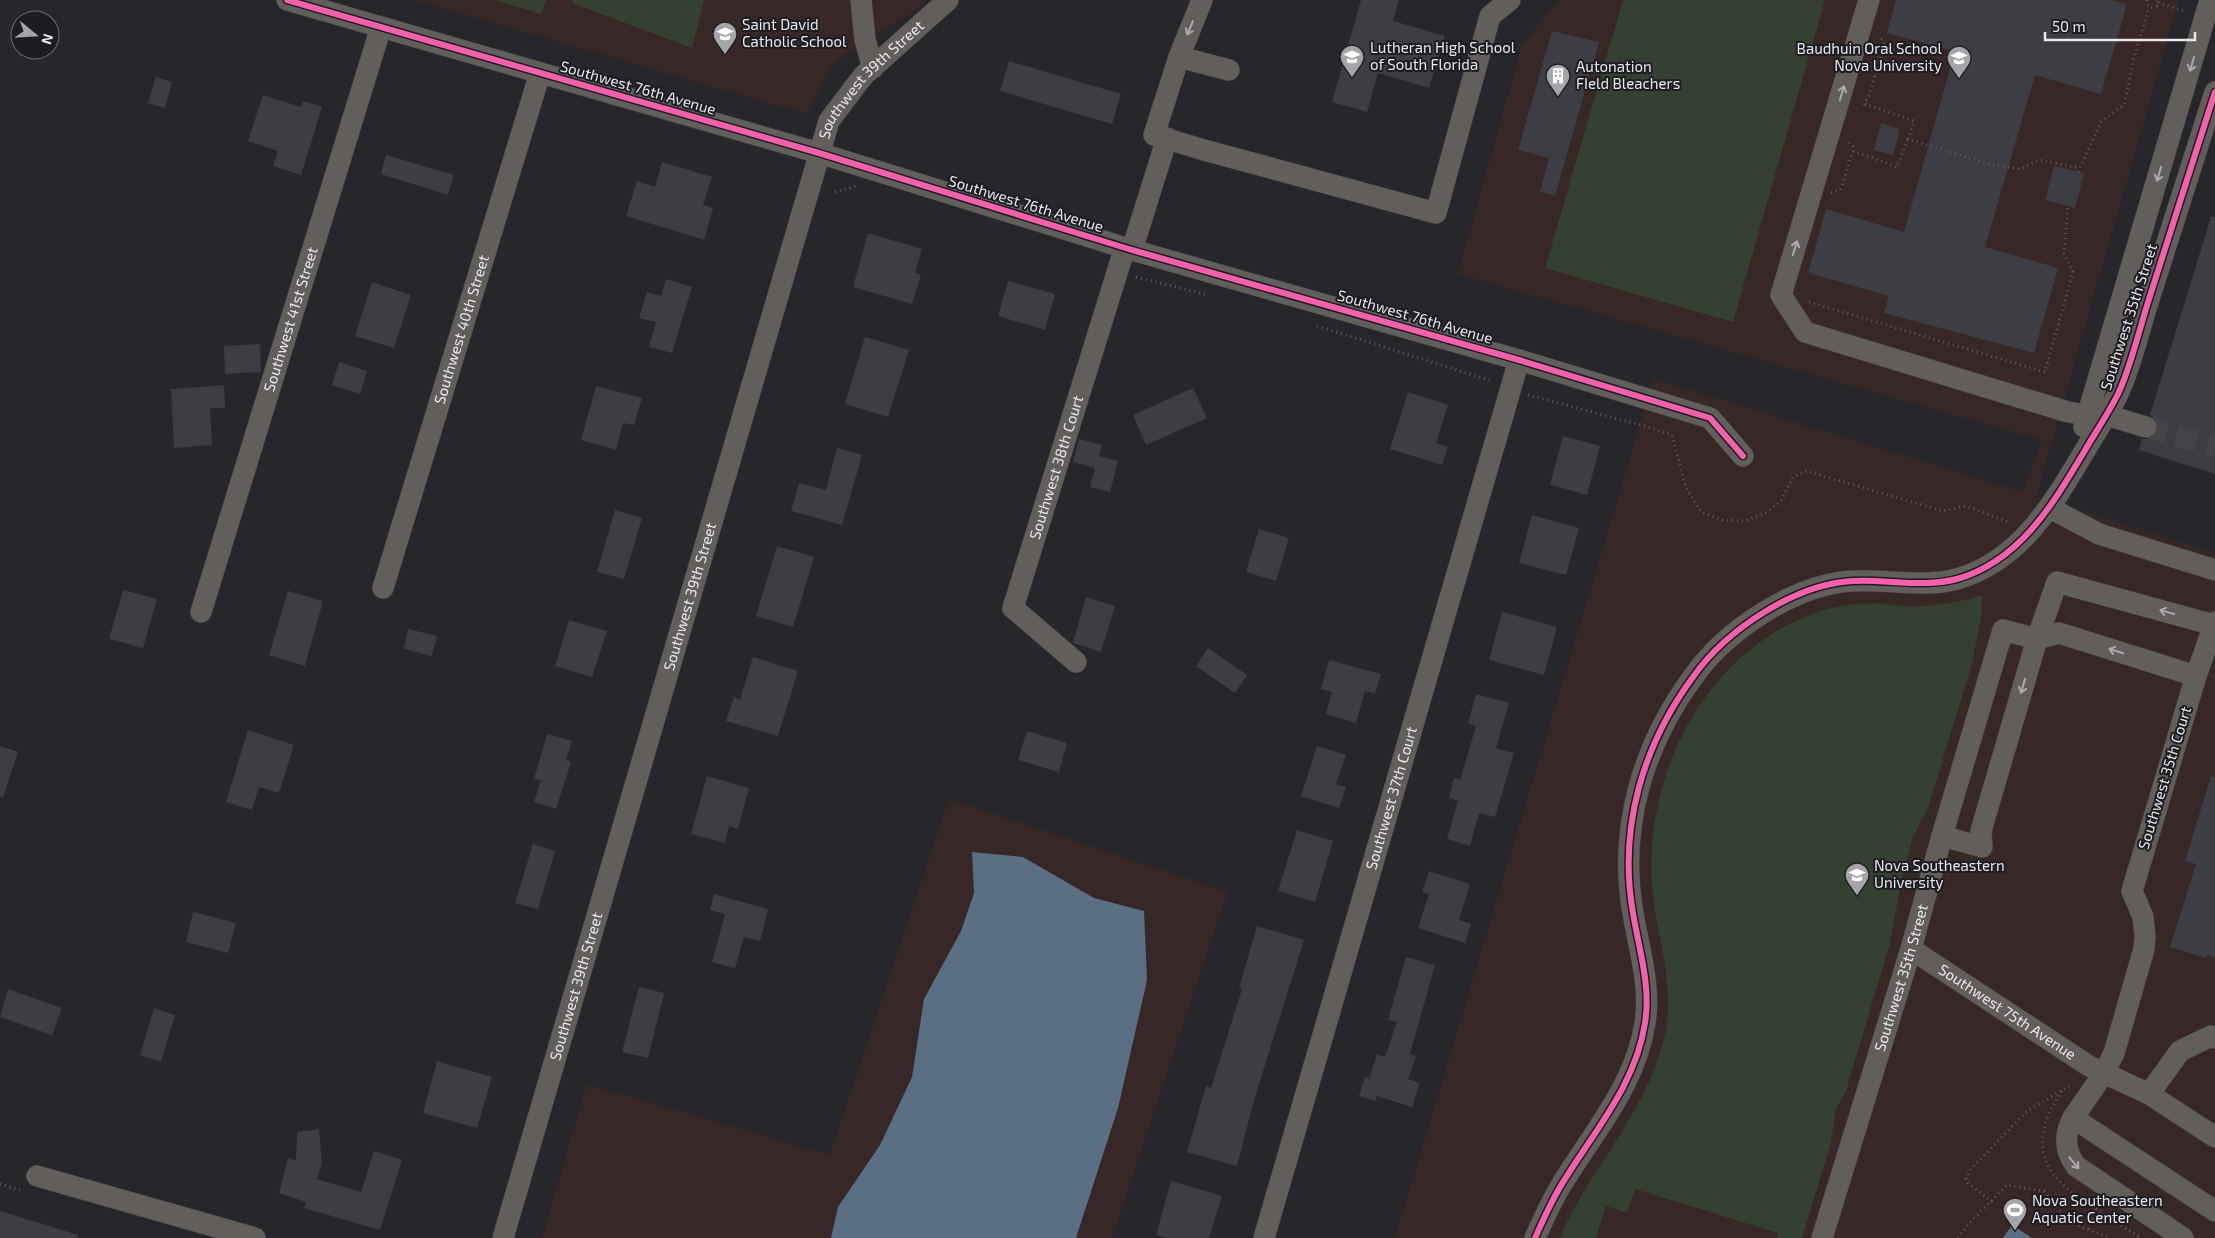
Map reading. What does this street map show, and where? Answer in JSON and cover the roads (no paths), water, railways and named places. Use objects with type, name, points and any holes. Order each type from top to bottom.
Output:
[{"type":"street","name":"Southwest 76th Avenue","points":[[287,0],[313,4],[381,27],[819,153],[1129,248],[1519,360],[1710,418],[1743,456]]},
{"type":"street","points":[[861,0],[865,40],[873,68]]},
{"type":"street","name":"Southwest 39th Street","points":[[503,1238],[829,121],[863,76],[948,0]]},
{"type":"street","points":[[1202,0],[1179,57],[1154,135],[1436,213],[1490,16],[1505,2]]},
{"type":"street","points":[[1869,0],[1791,297],[1805,332],[2068,412],[2097,415],[2146,426]]},
{"type":"street","name":"Southwest 35th Street","points":[[1535,1238],[1562,1183],[1622,1091],[1638,1054],[1646,1020],[1646,979],[1633,913],[1629,874],[1630,839],[1635,803],[1644,766],[1657,735],[1675,702],[1696,672],[1722,644],[1750,622],[1782,602],[1815,588],[1851,581],[1927,583],[1957,578],[1992,562],[2024,528],[2050,508],[2066,482],[2097,415],[2173,128],[2210,0]]},
{"type":"street","name":"Southwest 41st Street","points":[[201,612],[381,27]]},
{"type":"street","points":[[1179,57],[1229,70]]},
{"type":"street","name":"Southwest 40th Street","points":[[383,588],[540,73]]},
{"type":"street","name":"Southwest 35th Street","points":[[2097,415],[2119,391],[2208,139],[2215,92]]},
{"type":"street","points":[[2173,128],[2208,139]]},
{"type":"street","name":"Southwest 38th Court","points":[[1076,662],[1013,608],[1118,272],[1129,248],[1167,138]]},
{"type":"street","name":"Southwest 37th Court","points":[[1264,1238],[1519,360]]},
{"type":"street","points":[[2050,508],[2099,534],[2215,570]]},
{"type":"street","points":[[1942,836],[1982,846],[1981,831],[2037,639],[2057,582],[2214,623]]},
{"type":"street","name":"Southwest 35th Court","points":[[2104,1073],[2121,1031],[2144,949],[2143,917],[2132,891],[2196,676],[2214,623]]},
{"type":"street","name":"Southwest 35th Street","points":[[1822,1238],[1911,949],[1942,836],[2003,630],[2037,639]]},
{"type":"street","points":[[2037,639],[2058,633],[2196,676]]},
{"type":"street","name":"Southwest 75th Avenue","points":[[1911,949],[2089,1066],[2149,1094],[2215,1137]]},
{"type":"street","points":[[2149,1094],[2180,1051],[2211,1036],[2215,1038]]},
{"type":"street","points":[[2104,1073],[2068,1127],[2066,1146],[2069,1158],[2076,1166],[2183,1238]]},
{"type":"street","points":[[2073,1118],[2215,1211]]},
{"type":"street","points":[[37,1176],[255,1238]]},
{"type":"water","points":[[972,852],[1023,857],[1094,898],[1144,911],[1147,980],[1118,1108],[1076,1238],[831,1238],[838,1207],[880,1145],[912,1077],[924,999],[961,931],[974,893]]},
{"type":"water","name":"Nova Southeastern Aquatic Center","points":[[2012,1225],[2032,1238],[2003,1238]]},
{"type":"tunnel","points":[[2146,427],[2215,447]]},
{"type":"place","name":"Saint David Catholic School","points":[[725,55]]},
{"type":"place","name":"Lutheran High School of South Florida","points":[[1352,78]]},
{"type":"place","name":"Baudhuin Oral School Nova University","points":[[1959,79]]},
{"type":"place","name":"Autonation FIeld Bleachers","points":[[1558,97]]},
{"type":"place","name":"Nova Southeastern University","points":[[1857,896]]},
{"type":"place","name":"Nova Southeastern Aquatic Center","points":[[2015,1231]]}]
